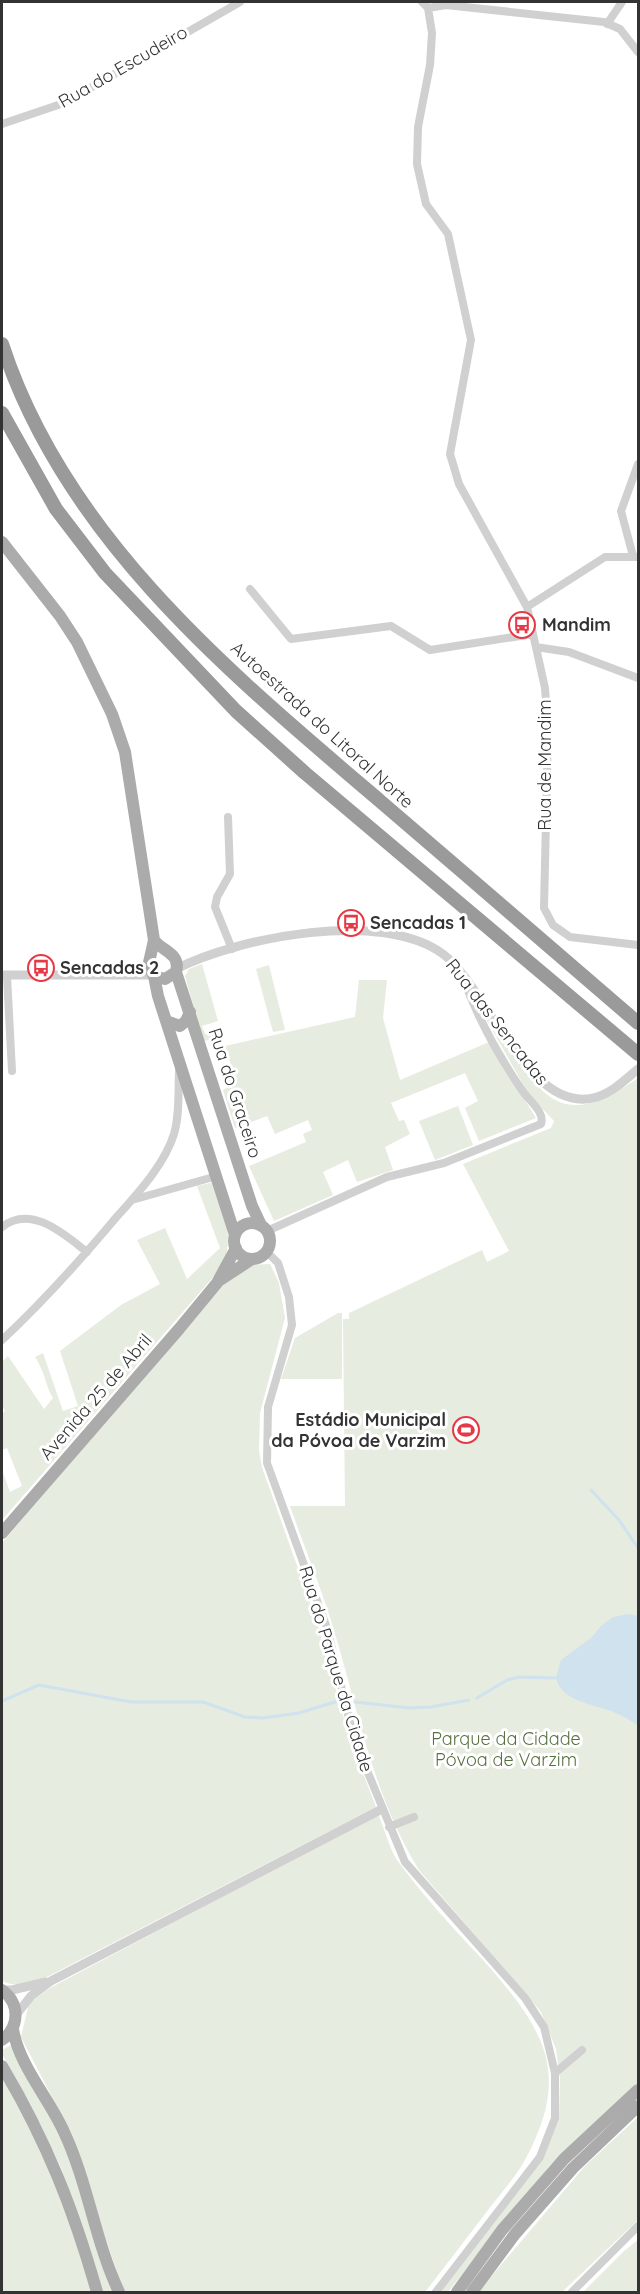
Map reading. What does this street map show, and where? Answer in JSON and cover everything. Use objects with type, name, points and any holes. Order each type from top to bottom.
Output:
[{"type":"highway","name":"Autoestrada do Litoral Norte","points":[[2,344],[43,438],[85,507],[143,581],[247,687],[639,1023]]},
{"type":"highway","points":[[2,413],[56,509],[105,573],[236,711],[305,773],[639,1054]]},
{"type":"main road","points":[[2,542],[60,616],[91,668],[112,714],[125,752],[133,792],[154,940],[149,970],[217,1176],[235,1241],[242,1255],[252,1258]]},
{"type":"main road","points":[[149,970],[165,979],[179,970],[173,954],[154,940]]},
{"type":"main road","points":[[149,970],[157,951],[165,950]]},
{"type":"main road","name":"Rua do Graceiro","points":[[179,970],[190,1012],[252,1206],[264,1228]]},
{"type":"main road","points":[[166,1021],[180,1026],[186,1021],[190,1012]]},
{"type":"main road","points":[[235,1241],[246,1224],[264,1228],[270,1241],[266,1251]]},
{"type":"main road","name":"Avenida 25 de Abril","points":[[216,1283],[235,1241]]},
{"type":"main road","name":"Avenida 25 de Abril","points":[[2,1533],[216,1283],[266,1251]]},
{"type":"main road","points":[[2,1990],[11,2000],[16,2015],[13,2029],[18,2048],[64,2130],[78,2164],[106,2260],[119,2292]]},
{"type":"main road","points":[[2,2040],[13,2029]]},
{"type":"main road","points":[[2,2066],[57,2172],[80,2233],[97,2292]]},
{"type":"main road","points":[[457,2292],[502,2230],[564,2159],[639,2090]]},
{"type":"main road","points":[[472,2292],[515,2234],[573,2168],[639,2106]]},
{"type":"street","name":"Rua do Escudeiro","points":[[2,124],[64,104],[240,2]]},
{"type":"street","points":[[422,2],[428,8],[446,5],[607,24],[620,29],[639,52]]},
{"type":"street","points":[[607,24],[622,2]]},
{"type":"street","name":"Rua de Mandim","points":[[428,8],[432,33],[430,65],[418,127],[417,164],[426,204],[447,234],[471,340],[450,454],[459,484],[527,607],[545,688],[548,730],[544,908],[553,925],[570,937],[639,945]]},
{"type":"street","points":[[527,607],[605,557],[636,557],[621,511],[639,464]]},
{"type":"street","points":[[250,589],[291,639],[391,626],[430,650],[533,634]]},
{"type":"street","points":[[536,647],[569,652],[639,678]]},
{"type":"street","points":[[228,818],[230,874],[217,897],[215,907],[232,949]]},
{"type":"street","name":"Rua das Sencadas","points":[[179,970],[263,938],[292,933],[371,932],[426,944],[444,955],[460,970],[533,1073],[550,1090],[566,1097],[591,1098],[604,1094],[639,1069]]},
{"type":"street","points":[[12,1071],[4,976],[149,970]]},
{"type":"street","points":[[264,1228],[387,1177],[444,1163],[541,1124],[541,1115],[524,1093],[480,1021],[460,970]]},
{"type":"street","points":[[2,1340],[44,1301],[132,1200],[162,1159],[174,1134],[178,1105],[179,1059]]},
{"type":"street","points":[[132,1200],[217,1176]]},
{"type":"street","points":[[2,1227],[18,1219],[46,1223],[87,1252]]},
{"type":"street","name":"Rua do Parque da Cidade","points":[[266,1251],[278,1263],[289,1297],[292,1325],[268,1407],[267,1463],[327,1628],[354,1738],[405,1862],[525,1998],[544,2027],[555,2073],[555,2118],[540,2157],[436,2292]]},
{"type":"street","points":[[16,2015],[31,1996],[51,1981],[382,1809]]},
{"type":"street","points":[[389,1827],[414,1817]]},
{"type":"street","points":[[2,1990],[51,1981]]},
{"type":"street","points":[[555,2073],[582,2050]]},
{"type":"street","points":[[572,2292],[639,2226]]},
{"type":"green space","points":[[202,964],[218,1021],[202,1026],[205,1034],[213,1032],[216,1039],[203,1041],[185,976],[189,969]]},
{"type":"green space","points":[[269,965],[285,1030],[273,1032],[256,969]]},
{"type":"green space","points":[[359,980],[387,980],[383,1018],[400,1080],[489,1042],[536,1118],[479,1141],[465,1108],[478,1101],[465,1073],[391,1103],[399,1121],[404,1120],[410,1134],[385,1147],[393,1170],[357,1182],[348,1160],[323,1172],[333,1195],[274,1221],[249,1166],[306,1142],[303,1134],[312,1130],[308,1120],[275,1134],[267,1116],[235,1128],[223,1090],[228,1087],[225,1072],[232,1068],[225,1046],[355,1017]]},
{"type":"green space","name":"Parque da Cidade Póvoa de Varzim","points":[[478,1005],[529,1076],[542,1091],[557,1101],[572,1105],[590,1103],[612,1094],[638,1078],[638,2086],[551,2164],[448,2292],[441,2292],[544,2158],[559,2118],[560,2079],[556,2049],[541,2012],[419,1870],[404,1843],[380,1788],[333,1626],[290,1506],[345,1506],[343,1319],[349,1319],[349,1313],[482,1250],[487,1262],[509,1251],[463,1164],[551,1128],[554,1121],[528,1093]]},
{"type":"green space","points":[[458,1106],[473,1145],[435,1160],[419,1121]]},
{"type":"green space","points":[[215,1182],[225,1214],[228,1235],[226,1256],[222,1267],[2,1520],[2,1470],[10,1492],[22,1486],[7,1448],[2,1450],[2,1414],[5,1411],[2,1406],[2,1362],[8,1356],[44,1409],[53,1398],[35,1357],[43,1353],[63,1411],[78,1406],[60,1351],[121,1305],[160,1284],[137,1240],[165,1228],[187,1279],[220,1248],[197,1186]]},
{"type":"green space","points":[[270,1264],[279,1283],[285,1318],[260,1413],[259,1451],[262,1467],[317,1622],[349,1737],[376,1807],[43,1979],[22,1984],[7,1983],[2,1981],[2,1543],[221,1286],[246,1265]]},
{"type":"green space","points":[[338,1313],[342,1313],[342,1379],[281,1379],[295,1338]]},
{"type":"green space","points":[[378,1814],[397,1860],[449,1924],[504,1984],[535,2029],[544,2052],[549,2075],[547,2100],[540,2127],[526,2158],[510,2183],[425,2292],[124,2292],[68,2128],[21,2037],[29,2003],[50,1988]]},
{"type":"green space","points":[[11,2045],[59,2132],[73,2165],[114,2292],[102,2292],[62,2170],[41,2125],[2,2054],[2,2050]]},
{"type":"green space","points":[[2,2077],[53,2174],[93,2292],[2,2292]]},
{"type":"green space","points":[[638,2117],[638,2220],[562,2292],[478,2292],[585,2166]]},
{"type":"green space","points":[[638,2240],[638,2292],[583,2292],[624,2251]]},
{"type":"water","points":[[629,1614],[638,1616],[638,1725],[616,1713],[570,1696],[559,1685],[556,1678],[561,1660],[591,1638],[613,1617]]},
{"type":"waterway","points":[[591,1490],[619,1520],[638,1548]]},
{"type":"waterway","points":[[477,1698],[507,1680],[519,1677],[556,1678]]},
{"type":"waterway","points":[[2,1701],[39,1685],[131,1702],[203,1702],[245,1717],[263,1718],[299,1713],[338,1701]]},
{"type":"waterway","points":[[355,1702],[410,1708],[431,1707],[469,1700]]},
{"type":"place","name":"Mandim","points":[[522,625]]},
{"type":"place","name":"Sencadas 1","points":[[351,923]]},
{"type":"place","name":"Sencadas 2","points":[[41,968]]},
{"type":"place","name":"Estádio Municipal da Póvoa de Varzim","points":[[466,1430]]}]
